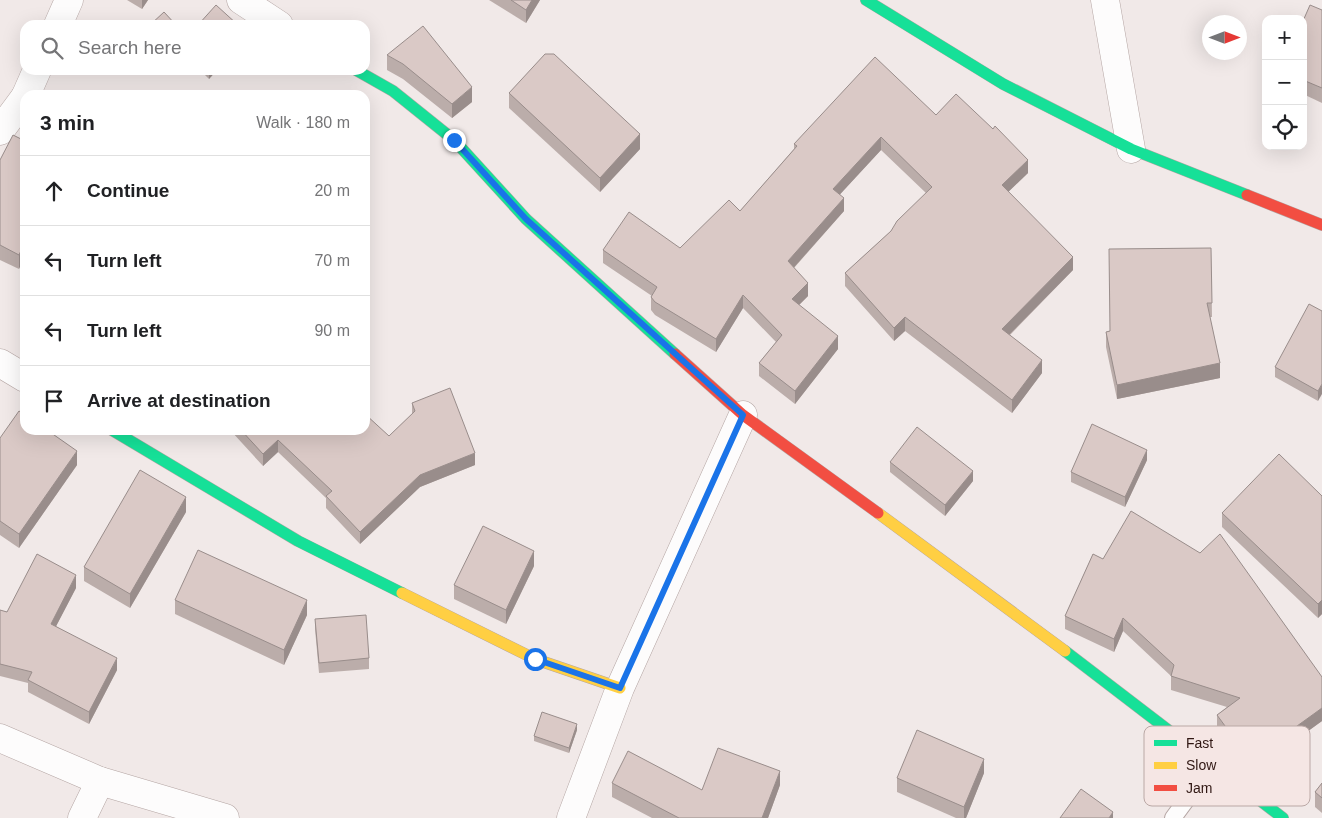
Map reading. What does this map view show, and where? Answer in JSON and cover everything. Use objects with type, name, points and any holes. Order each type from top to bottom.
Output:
[{"type":"street","points":[[60,20],[69,0]]},
{"type":"street","points":[[241,0],[271,20]]},
{"type":"street","points":[[866,0],[1003,84],[1130,149],[1322,225]]},
{"type":"street","points":[[1105,0],[1130,149]]},
{"type":"street","points":[[29,90],[35,75]]},
{"type":"street","points":[[365,75],[393,91],[454,140],[526,219],[743,415],[998,600],[1161,726]]},
{"type":"street","points":[[0,131],[20,104]]},
{"type":"street","points":[[0,363],[20,375]]},
{"type":"street","points":[[571,818],[620,688],[743,415]]},
{"type":"street","points":[[120,435],[298,541],[535,659],[620,688]]},
{"type":"street","points":[[0,738],[100,781],[225,818]]},
{"type":"street","points":[[82,818],[100,781]]},
{"type":"street","points":[[1267,806],[1283,818]]},
{"type":"lane","points":[[1173,818],[1182,806]]},
{"type":"building","points":[[511,0],[532,0],[526,10]]},
{"type":"building","points":[[216,5],[232,20],[202,20]]},
{"type":"building","points":[[1310,5],[1322,10],[1322,88],[1307,82],[1306,15]]},
{"type":"building","points":[[164,12],[171,20],[155,20]]},
{"type":"building","points":[[423,26],[472,87],[452,104],[403,64],[387,55]]},
{"type":"building","points":[[545,54],[554,54],[640,134],[600,178],[509,93]]},
{"type":"building","points":[[875,57],[936,115],[956,94],[993,129],[995,126],[1028,160],[1002,185],[1073,257],[1002,329],[1042,360],[1012,400],[905,317],[894,328],[845,273],[891,231],[897,221],[932,187],[881,137],[833,189],[844,198],[788,261],[808,283],[792,299],[838,336],[795,391],[759,363],[782,335],[743,295],[716,339],[655,302],[651,297],[657,287],[603,250],[629,212],[680,248],[729,200],[740,211],[797,146],[794,144]]},
{"type":"building","points":[[13,135],[20,138],[19,255],[0,245],[0,160]]},
{"type":"building","points":[[1211,248],[1212,303],[1207,303],[1220,363],[1117,385],[1106,332],[1110,331],[1109,249]]},
{"type":"building","points":[[1309,304],[1322,311],[1322,384],[1318,391],[1275,367]]},
{"type":"building","points":[[450,388],[475,453],[420,475],[360,532],[326,496],[332,491],[278,440],[263,454],[246,435],[370,435],[370,419],[389,436],[415,411],[412,403]]},
{"type":"building","points":[[19,411],[20,435],[54,435],[77,451],[19,534],[0,521],[0,438]]},
{"type":"building","points":[[1092,424],[1147,450],[1125,497],[1071,472]]},
{"type":"building","points":[[917,427],[973,471],[945,505],[890,462]]},
{"type":"building","points":[[1279,454],[1322,496],[1322,600],[1318,604],[1222,513]]},
{"type":"building","points":[[140,470],[186,497],[130,594],[84,567]]},
{"type":"building","points":[[1131,511],[1200,553],[1220,534],[1322,677],[1322,708],[1297,726],[1225,726],[1217,715],[1240,698],[1171,676],[1174,665],[1123,618],[1114,639],[1065,616],[1093,554],[1103,559]]},
{"type":"building","points":[[483,526],[534,551],[506,610],[454,585]]},
{"type":"building","points":[[198,550],[307,600],[284,650],[175,600]]},
{"type":"building","points":[[37,554],[76,575],[51,624],[117,658],[89,712],[28,680],[32,672],[0,664],[0,610],[7,612]]},
{"type":"building","points":[[366,615],[369,658],[319,663],[315,619]]},
{"type":"building","points":[[542,712],[577,724],[569,748],[534,736]]},
{"type":"building","points":[[917,730],[984,759],[964,807],[897,778]]},
{"type":"building","points":[[718,748],[780,771],[762,818],[679,818],[612,783],[628,751],[702,790]]},
{"type":"building","points":[[1322,783],[1322,798],[1315,792]]},
{"type":"building","points":[[1081,789],[1113,812],[1109,818],[1060,818]]},
{"type":"traffic: fast","points":[[866,0],[1003,84],[1131,149],[1247,195]]},
{"type":"traffic: fast","points":[[365,75],[393,91],[454,140],[526,219],[675,354]]},
{"type":"traffic: fast","points":[[120,435],[298,541],[402,593]]},
{"type":"traffic: fast","points":[[1065,651],[1163,726]]},
{"type":"traffic: fast","points":[[1267,806],[1283,818]]},
{"type":"traffic: slow","points":[[878,513],[1065,651]]},
{"type":"traffic: slow","points":[[402,593],[535,659],[620,688]]},
{"type":"traffic: jam","points":[[1247,195],[1322,225]]},
{"type":"traffic: jam","points":[[675,354],[743,415],[878,513]]},
{"type":"route","points":[[454,140],[526,219],[743,415],[620,688],[535,659]]}]
